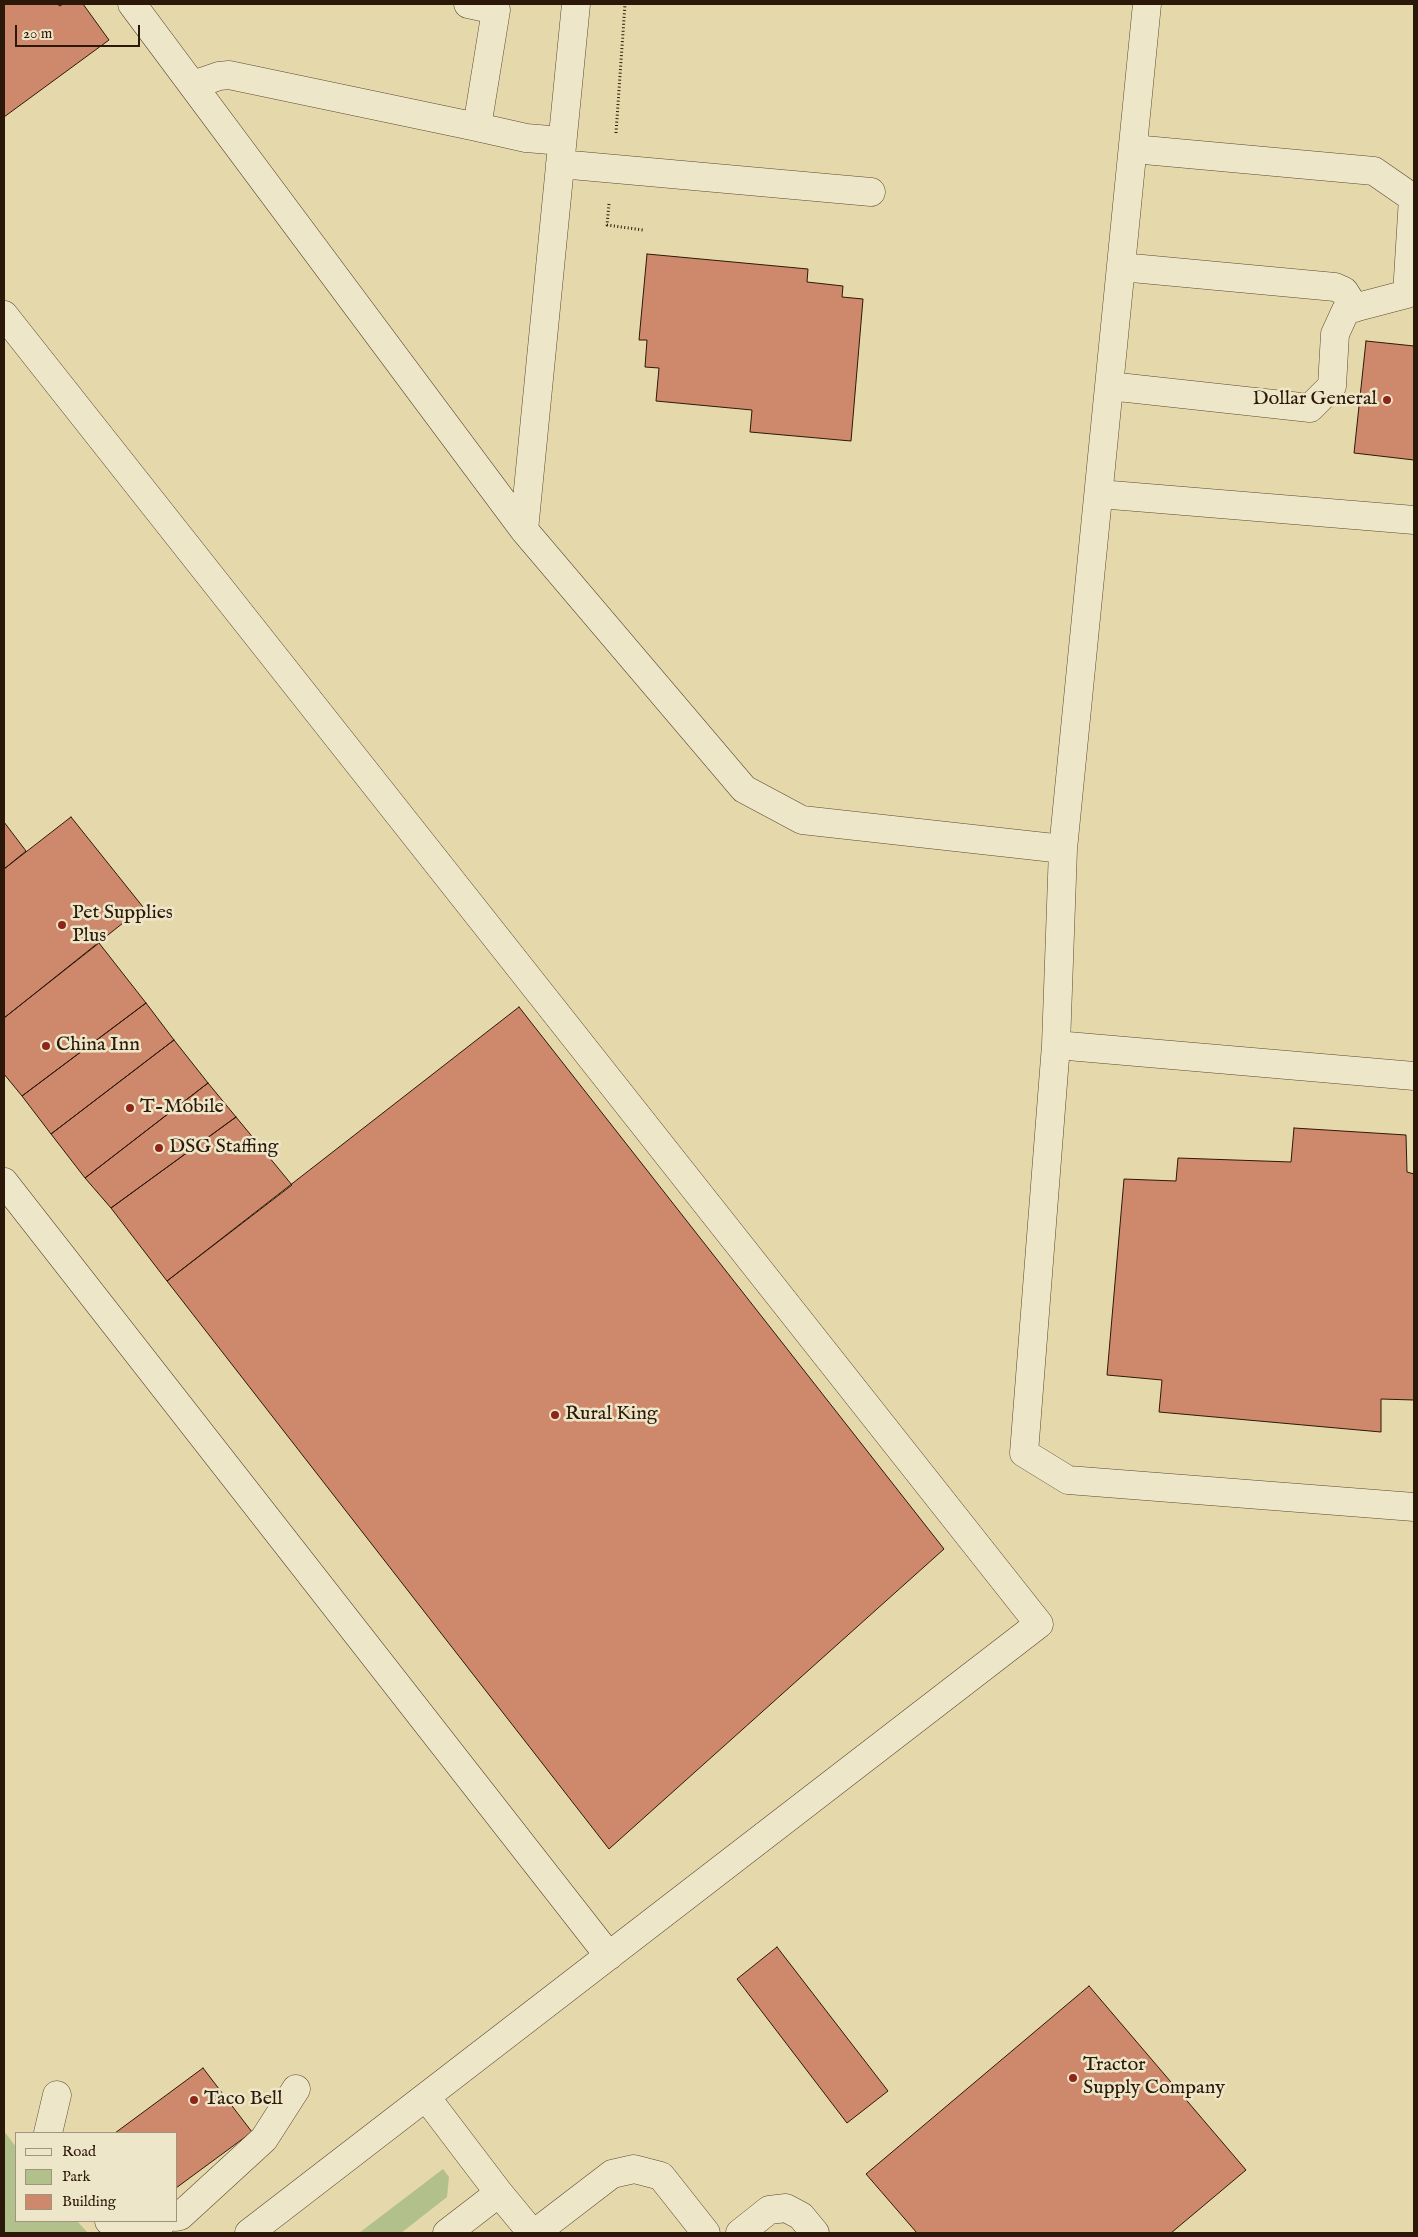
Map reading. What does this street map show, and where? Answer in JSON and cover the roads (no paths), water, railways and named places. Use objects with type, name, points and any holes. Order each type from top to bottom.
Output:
[{"type":"lane","points":[[132,4],[524,530],[744,789],[802,820],[1063,849]]},
{"type":"lane","points":[[468,4],[496,10],[477,127]]},
{"type":"lane","points":[[524,530],[576,4]]},
{"type":"lane","points":[[1147,4],[1063,849],[1056,1045],[1024,1453],[1068,1480],[1414,1507]]},
{"type":"lane","points":[[193,85],[219,76],[229,75],[526,138],[561,153],[613,169],[871,192]]},
{"type":"lane","points":[[1109,386],[1310,408],[1332,386],[1335,334],[1346,310],[1407,294],[1412,198],[1374,171],[1133,149]]},
{"type":"lane","points":[[1121,267],[1335,287],[1344,291],[1355,308]]},
{"type":"lane","points":[[4,315],[1039,1624],[249,2233]]},
{"type":"lane","points":[[1099,494],[1414,520]]},
{"type":"lane","points":[[1056,1045],[1414,1076]]},
{"type":"lane","points":[[4,1182],[609,1956]]},
{"type":"lane","points":[[178,2216],[264,2139],[296,2089]]},
{"type":"lane","points":[[48,2132],[58,2095]]},
{"type":"lane","points":[[426,2097],[499,2193],[534,2233],[612,2174],[634,2169],[661,2176],[706,2233]]},
{"type":"lane","points":[[447,2233],[499,2193]]},
{"type":"lane","points":[[740,2233],[769,2210],[786,2208],[800,2216],[814,2233]]},
{"type":"lane","points":[[111,2222],[120,2228],[145,2226],[159,2222]]},
{"type":"place","name":"Dollar General","points":[[1387,400]]},
{"type":"place","name":"Pet Supplies Plus","points":[[62,925]]},
{"type":"place","name":"China Inn","points":[[46,1046]]},
{"type":"place","name":"T-Mobile","points":[[130,1108]]},
{"type":"place","name":"DSG Staffing","points":[[159,1148]]},
{"type":"place","name":"Rural King","points":[[555,1415]]},
{"type":"place","name":"Tractor Supply Company","points":[[1073,2078]]},
{"type":"place","name":"Taco Bell","points":[[194,2100]]}]
